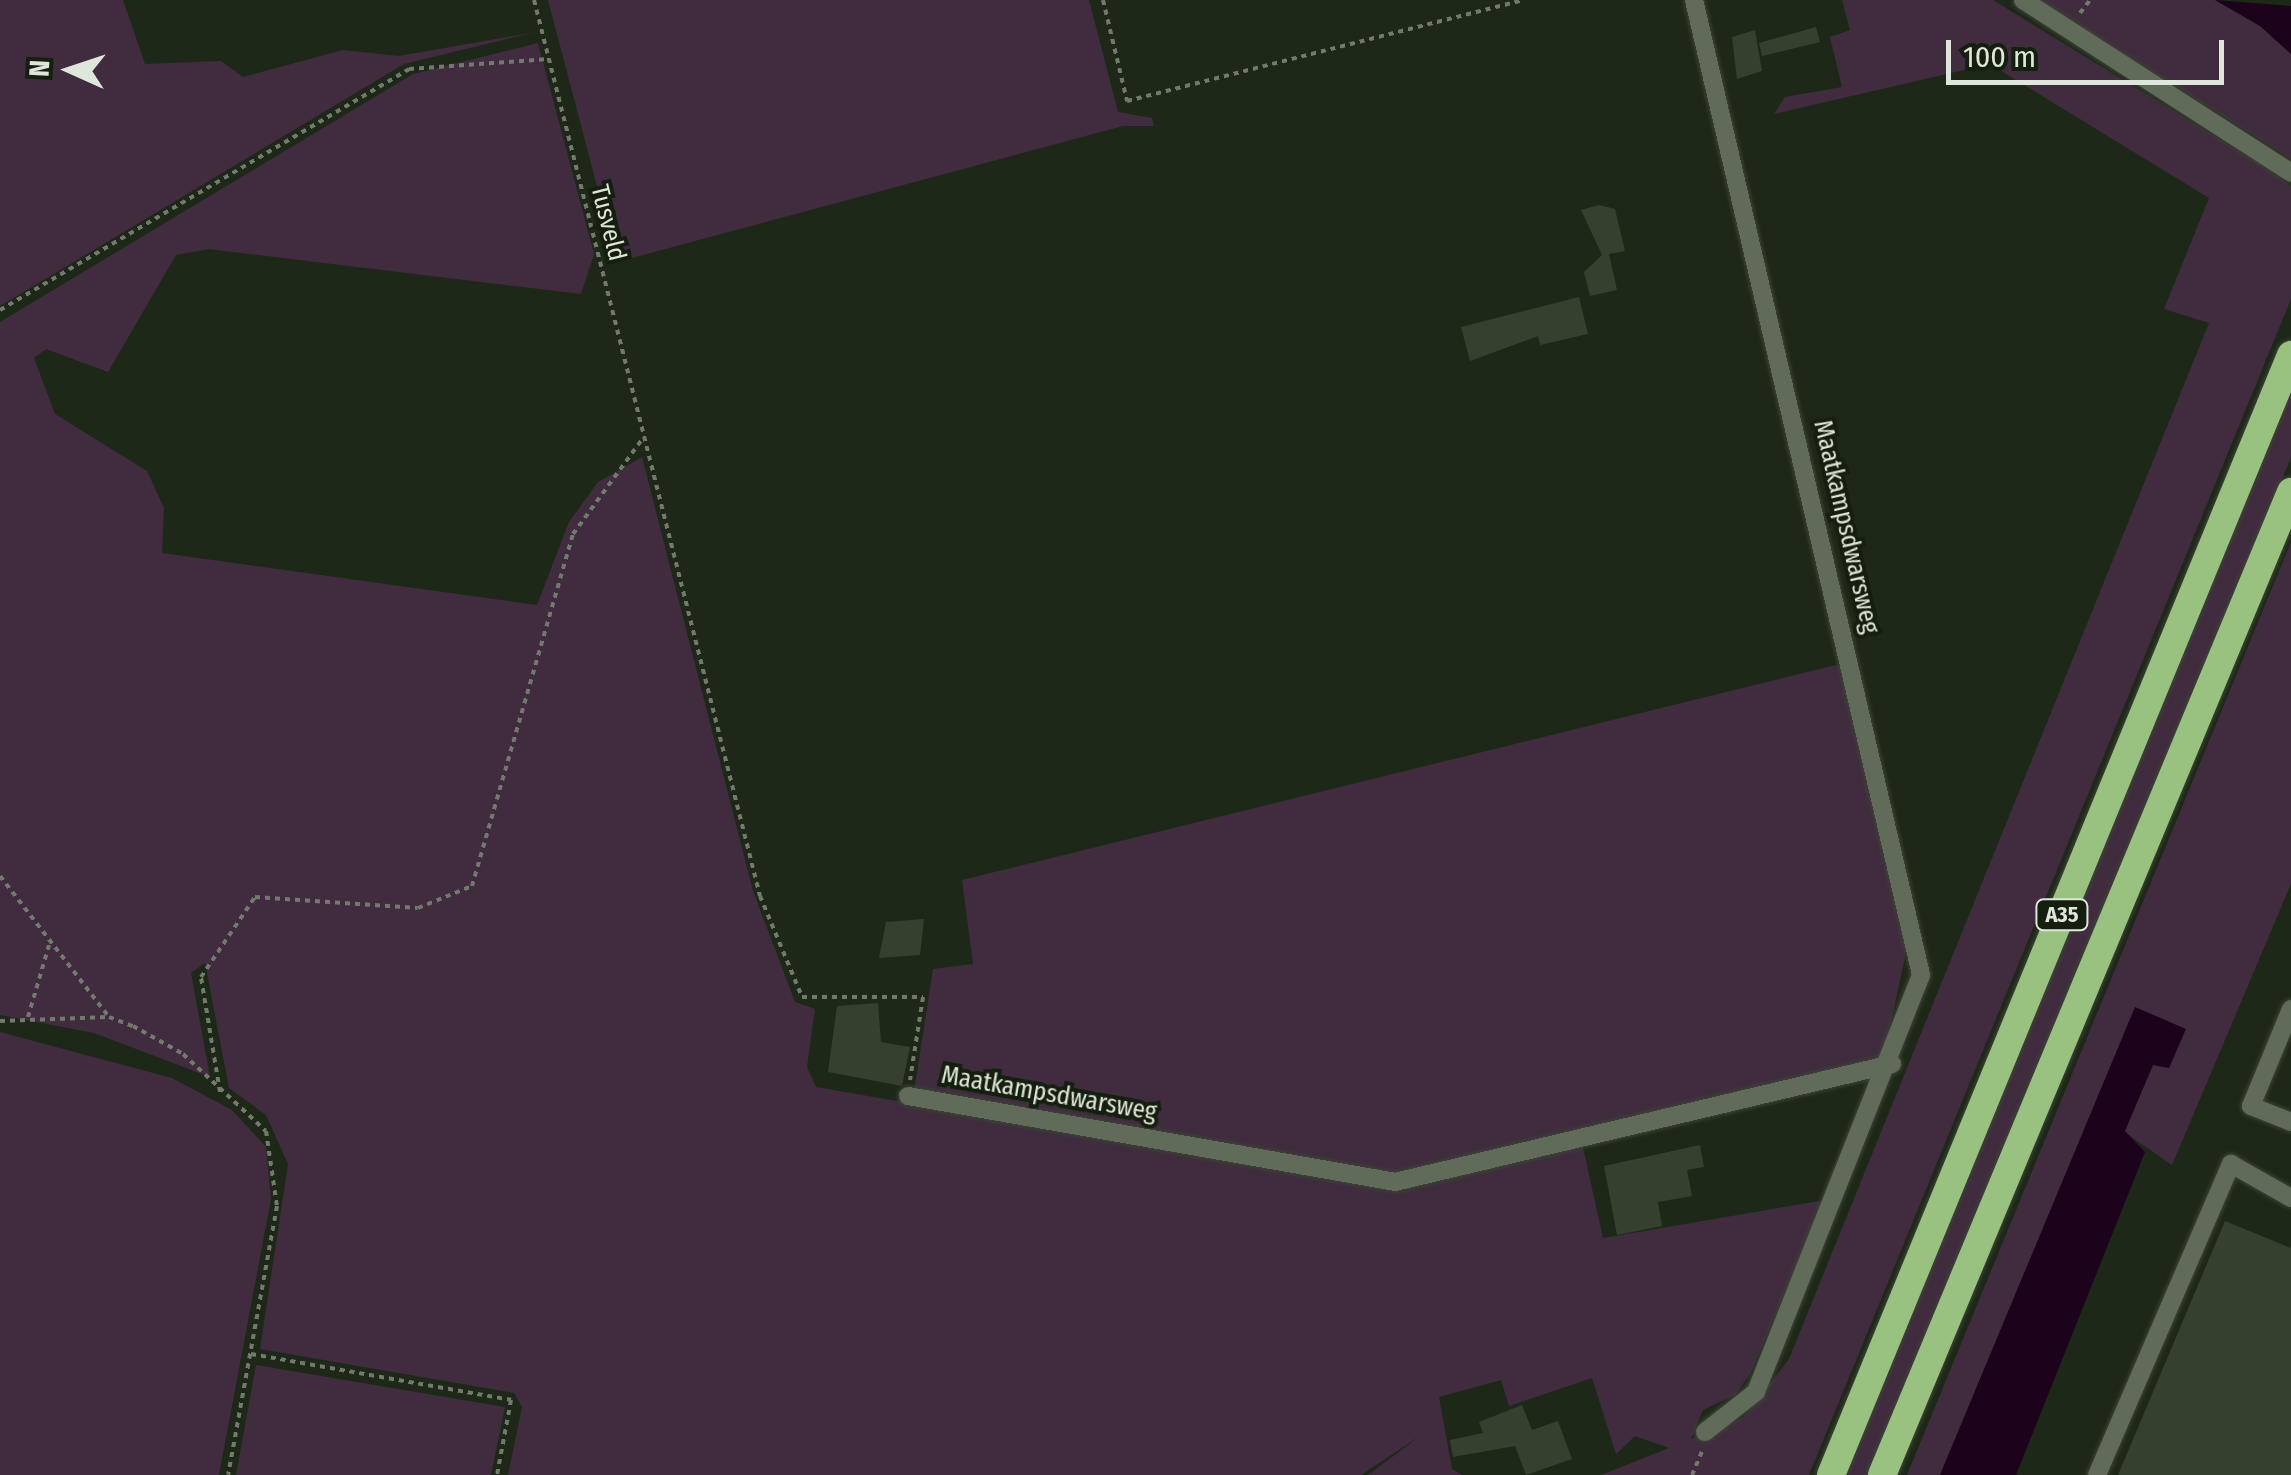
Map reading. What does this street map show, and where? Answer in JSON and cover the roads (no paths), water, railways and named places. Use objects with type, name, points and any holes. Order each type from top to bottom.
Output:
[{"type":"highway","name":"A35","points":[[1831,1475],[2291,355]]},
{"type":"highway","name":"A35","points":[[1882,1475],[2291,492]]},
{"type":"street","name":"Maatkampsdwarsweg","points":[[1694,0],[1920,952],[1919,994],[1756,1392],[1705,1432]]},
{"type":"street","points":[[2022,0],[2291,172]]},
{"type":"street","points":[[2291,1009],[2251,1106],[2291,1122]]},
{"type":"street","name":"Maatkampsdwarsweg","points":[[908,1096],[1395,1182],[1892,1064]]},
{"type":"street","points":[[2097,1475],[2231,1164],[2291,1198]]}]
